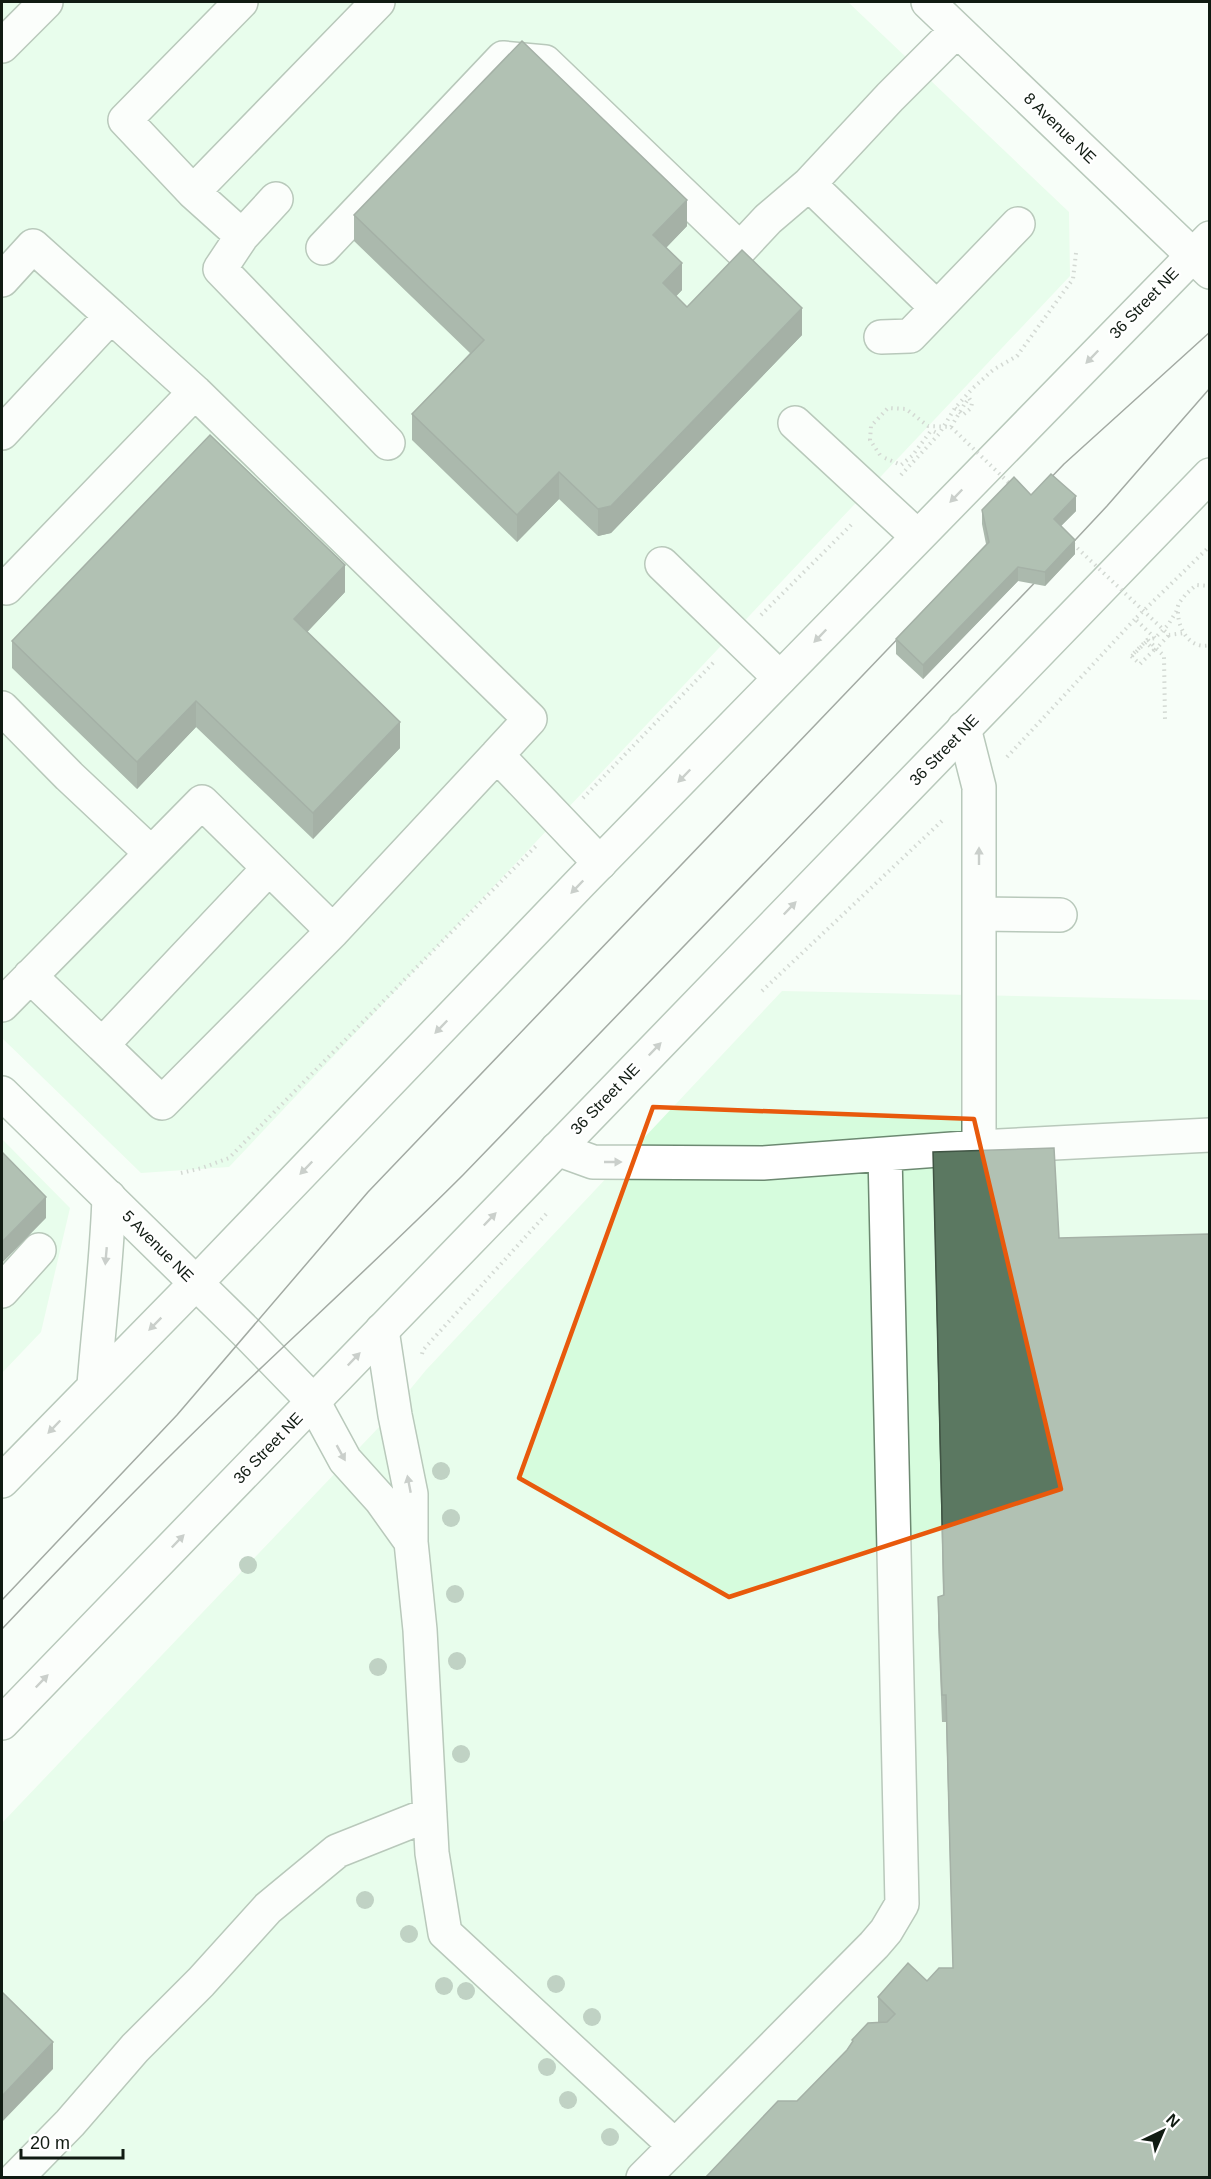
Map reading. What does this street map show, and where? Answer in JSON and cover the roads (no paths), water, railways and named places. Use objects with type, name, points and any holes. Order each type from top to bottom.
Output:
[{"type":"main road","points":[[2,46],[46,2]]},
{"type":"main road","points":[[241,2],[126,120],[193,192],[242,236]]},
{"type":"main road","points":[[193,192],[378,2]]},
{"type":"main road","name":"8 Avenue NE","points":[[928,2],[1204,255]]},
{"type":"main road","points":[[323,248],[503,58],[545,62],[740,249],[768,219],[809,183],[957,30]]},
{"type":"main road","points":[[809,183],[937,308]]},
{"type":"main road","points":[[276,199],[242,236],[220,269],[388,443]]},
{"type":"main road","points":[[881,337],[910,336],[1018,224]]},
{"type":"main road","points":[[2,280],[33,246],[195,393],[530,719],[333,931],[162,1103],[30,976]]},
{"type":"main road","name":"36 Street NE","points":[[2,1481],[917,536],[1204,255]]},
{"type":"main road","points":[[2,434],[111,316]]},
{"type":"main road","points":[[2,584],[6,588],[195,393]]},
{"type":"main road","points":[[795,423],[917,536]]},
{"type":"main road","name":"36 Street NE","points":[[2,1723],[1209,475]]},
{"type":"main road","points":[[1168,519],[1209,503]]},
{"type":"main road","points":[[662,564],[780,678]]},
{"type":"main road","points":[[2,708],[69,776],[151,853]]},
{"type":"main road","points":[[964,728],[979,787],[979,1147]]},
{"type":"main road","points":[[497,755],[600,863]]},
{"type":"main road","points":[[2,1005],[202,802],[333,931]]},
{"type":"main road","points":[[102,1045],[268,868]]},
{"type":"main road","points":[[979,914],[1060,915]]},
{"type":"main road","name":"5 Avenue NE","points":[[2,1093],[313,1401],[345,1460],[381,1500],[411,1542]]},
{"type":"main road","points":[[557,1149],[593,1162],[764,1163],[979,1147],[1209,1135]]},
{"type":"main road","points":[[643,2178],[874,1945],[886,1931],[902,1904],[885,1154]]},
{"type":"main road","points":[[94,1385],[102,1286],[107,1256],[109,1197]]},
{"type":"main road","points":[[2,1291],[39,1250]]},
{"type":"main road","points":[[382,1330],[395,1415],[411,1494],[411,1542],[420,1630],[432,1853],[445,1933],[675,2146]]},
{"type":"main road","points":[[16,2178],[70,2123],[135,2048],[201,1982],[268,1908],[337,1851],[430,1814]]},
{"type":"tram line","points":[[1042,487],[1064,464],[1210,332]]},
{"type":"tram line","points":[[1063,553],[1210,388]]},
{"type":"tram line","points":[[2,1629],[191,1435],[463,1175],[1045,572]]},
{"type":"tram line","points":[[2,1600],[177,1415],[368,1192],[908,628]]}]
